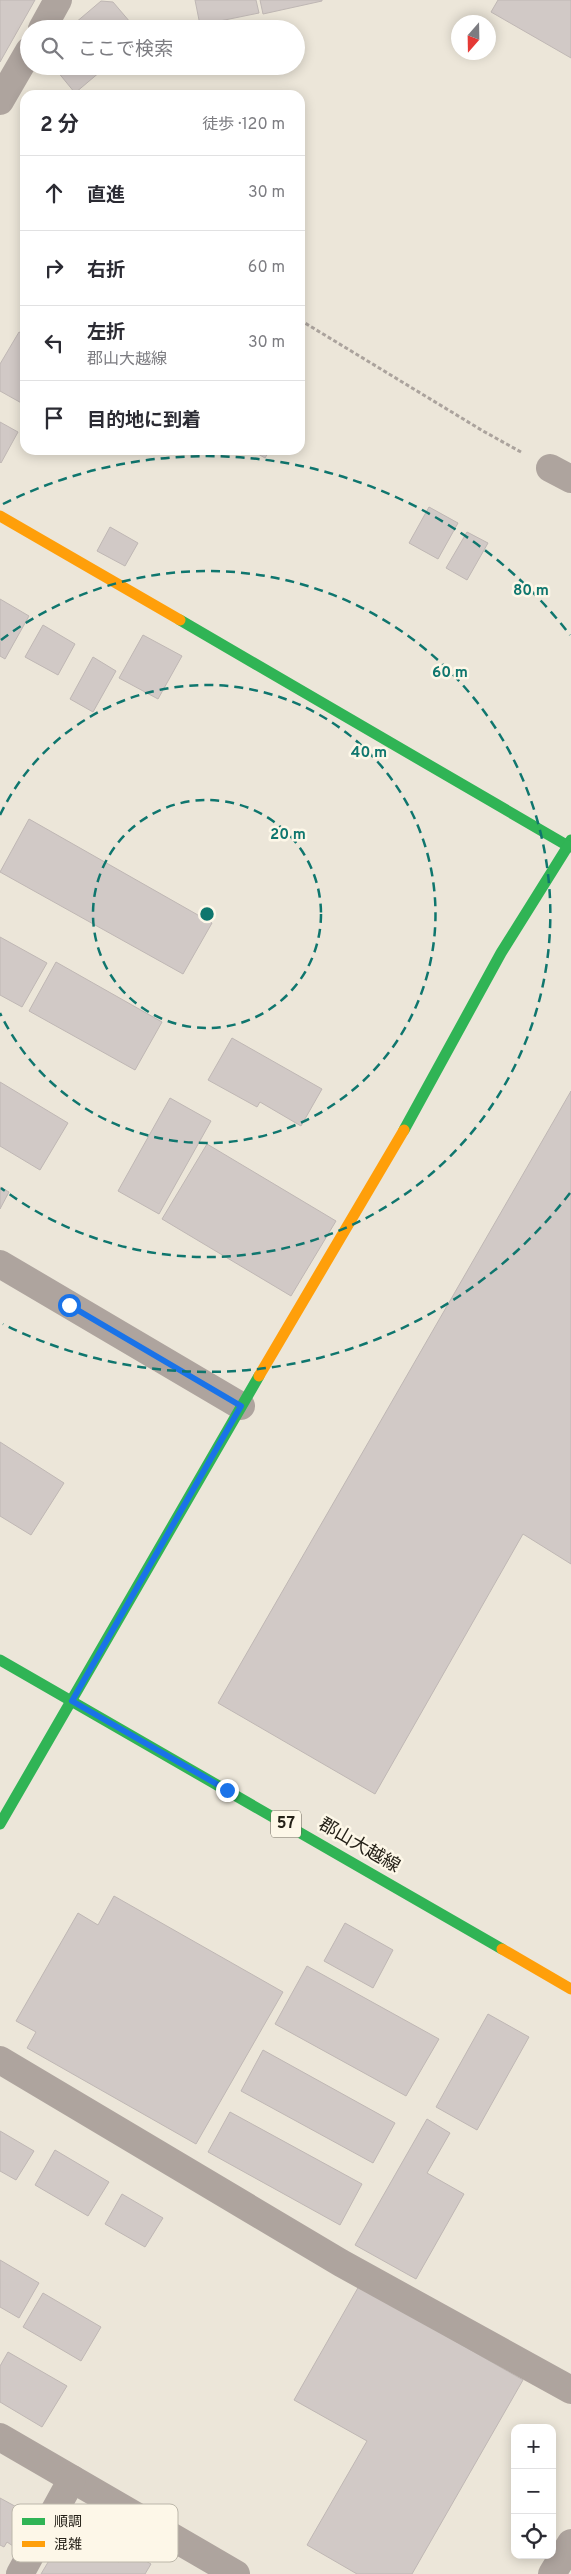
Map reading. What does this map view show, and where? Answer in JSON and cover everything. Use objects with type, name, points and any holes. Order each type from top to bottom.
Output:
[{"type":"street","points":[[47,20],[58,0]]},
{"type":"street","points":[[0,101],[20,67]]},
{"type":"street","points":[[0,516],[570,844],[501,953],[388,1159],[241,1406],[0,1824]]},
{"type":"street","points":[[0,1264],[241,1406]]},
{"type":"street","name":"郡山大越線","points":[[0,1660],[571,1989]]},
{"type":"street","points":[[0,2060],[341,2263],[571,2390]]},
{"type":"street","points":[[0,2437],[115,2504]]},
{"type":"street","points":[[58,2504],[72,2479]]},
{"type":"street","points":[[178,2540],[236,2574]]},
{"type":"street","points":[[552,2574],[571,2543]]},
{"type":"street","points":[[20,2574],[27,2562]]},
{"type":"path","points":[[305,323],[483,432],[561,473]]},
{"type":"building","points":[[0,0],[35,0],[24,20],[20,20],[20,27],[0,62]]},
{"type":"building","points":[[195,0],[256,0],[259,13],[225,20],[199,20]]},
{"type":"building","points":[[260,0],[322,0],[322,1],[263,14]]},
{"type":"building","points":[[498,0],[571,0],[571,58],[491,12]]},
{"type":"building","points":[[101,1],[113,2],[128,20],[79,20]]},
{"type":"building","points":[[60,75],[96,75],[79,90],[73,90]]},
{"type":"building","points":[[20,332],[20,402],[0,391],[0,364]]},
{"type":"building","points":[[0,422],[18,432],[1,463],[0,462]]},
{"type":"building","points":[[429,507],[458,523],[438,559],[409,543]]},
{"type":"building","points":[[110,527],[138,543],[125,566],[97,551]]},
{"type":"building","points":[[467,532],[488,543],[467,580],[446,568]]},
{"type":"building","points":[[0,599],[29,616],[5,659],[0,656]]},
{"type":"building","points":[[43,625],[75,644],[58,675],[25,657]]},
{"type":"building","points":[[143,635],[182,656],[158,699],[119,678]]},
{"type":"building","points":[[93,657],[116,671],[93,712],[70,699]]},
{"type":"building","points":[[29,819],[212,923],[183,974],[0,872]]},
{"type":"building","points":[[0,937],[47,963],[22,1007],[0,995]]},
{"type":"building","points":[[56,962],[162,1022],[135,1070],[29,1011]]},
{"type":"building","points":[[232,1038],[322,1089],[301,1126],[260,1102],[257,1107],[208,1080]]},
{"type":"building","points":[[0,1082],[68,1123],[40,1170],[0,1146]]},
{"type":"building","points":[[571,1091],[571,1564],[523,1534],[375,1794],[218,1703]]},
{"type":"building","points":[[170,1098],[211,1121],[159,1214],[118,1191]]},
{"type":"building","points":[[207,1144],[336,1221],[291,1296],[162,1219]]},
{"type":"building","points":[[0,1187],[9,1192],[0,1209]]},
{"type":"building","points":[[0,1442],[64,1483],[31,1535],[0,1516]]},
{"type":"building","points":[[114,1896],[283,1992],[196,2144],[27,2048],[36,2032],[16,2021],[78,1913],[98,1925]]},
{"type":"building","points":[[345,1923],[393,1950],[373,1988],[324,1961]]},
{"type":"building","points":[[307,1966],[439,2039],[406,2096],[275,2024]]},
{"type":"building","points":[[488,2014],[529,2037],[477,2130],[436,2107]]},
{"type":"building","points":[[263,2050],[395,2123],[373,2163],[241,2091]]},
{"type":"building","points":[[230,2112],[362,2184],[340,2225],[208,2152]]},
{"type":"building","points":[[427,2119],[450,2133],[427,2173],[464,2194],[416,2279],[355,2245]]},
{"type":"building","points":[[0,2131],[34,2151],[16,2180],[0,2171]]},
{"type":"building","points":[[55,2150],[109,2182],[88,2216],[35,2185]]},
{"type":"building","points":[[122,2194],[163,2218],[145,2247],[105,2224]]},
{"type":"building","points":[[0,2260],[39,2283],[19,2318],[0,2307]]},
{"type":"building","points":[[359,2286],[523,2380],[412,2574],[357,2574],[307,2545],[367,2441],[294,2400]]},
{"type":"building","points":[[43,2293],[101,2327],[81,2361],[23,2327]]},
{"type":"building","points":[[8,2352],[67,2386],[42,2427],[0,2402],[0,2366]]},
{"type":"building","points":[[0,2498],[12,2505],[12,2545],[7,2542],[4,2547],[0,2545]]},
{"type":"building","points":[[48,2562],[148,2562],[151,2564],[145,2574],[41,2574]]},
{"type":"traffic: fast","points":[[180,620],[568,846],[571,840]]},
{"type":"traffic: fast","points":[[404,1130],[501,953],[568,846],[571,847]]},
{"type":"traffic: fast","points":[[0,1824],[259,1376]]},
{"type":"traffic: fast","points":[[0,1660],[502,1949]]},
{"type":"traffic: slow","points":[[0,516],[180,620]]},
{"type":"traffic: slow","points":[[259,1376],[404,1130]]},
{"type":"traffic: slow","points":[[502,1949],[571,1989]]},
{"type":"route","points":[[69,1305],[241,1406],[72,1701],[227,1790]]}]
